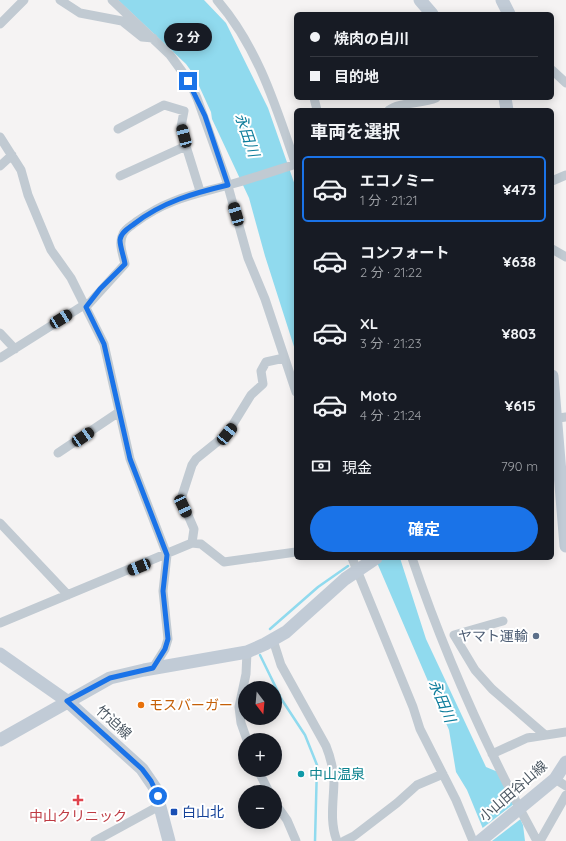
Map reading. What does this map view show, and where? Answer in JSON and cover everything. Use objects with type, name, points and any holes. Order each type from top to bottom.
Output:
[{"type":"street","points":[[0,24],[24,0]]},
{"type":"street","points":[[60,0],[80,14],[122,21],[142,36],[153,38]]},
{"type":"street","points":[[112,0],[170,55],[183,73],[197,98],[229,185],[248,258],[265,299],[294,386]]},
{"type":"street","points":[[217,0],[233,18],[259,66],[272,96],[294,158]]},
{"type":"street","points":[[420,0],[430,12]]},
{"type":"street","points":[[502,0],[508,12]]},
{"type":"street","points":[[554,71],[565,79]]},
{"type":"street","points":[[394,108],[432,100]]},
{"type":"street","points":[[118,129],[164,104],[184,111],[181,127],[200,191]]},
{"type":"street","points":[[0,137],[23,175],[28,196],[51,250],[71,278],[104,344],[130,459],[167,555],[163,591],[168,639],[165,649],[153,668]]},
{"type":"street","points":[[120,176],[186,146]]},
{"type":"street","points":[[0,166],[12,155]]},
{"type":"street","points":[[0,358],[85,306],[125,264],[120,240],[124,232],[144,217],[171,201],[200,191],[229,185],[294,165]]},
{"type":"street","points":[[554,179],[566,175]]},
{"type":"street","points":[[554,250],[566,257]]},
{"type":"street","points":[[0,333],[15,349]]},
{"type":"street","points":[[192,543],[194,529],[181,499],[192,465],[196,459],[227,434],[251,395],[262,384],[261,371],[266,362],[284,358]]},
{"type":"street","points":[[554,393],[558,447],[555,464],[560,522],[566,546]]},
{"type":"street","points":[[58,453],[119,412]]},
{"type":"street","points":[[0,523],[68,595]]},
{"type":"street","points":[[0,623],[167,555],[192,543],[201,544],[224,562],[294,552]]},
{"type":"street","points":[[353,560],[410,700],[420,729],[443,774],[473,841]]},
{"type":"street","points":[[0,740],[110,678],[153,668],[247,652],[273,640],[286,632],[345,579],[373,560]]},
{"type":"street","points":[[413,560],[451,664],[458,676],[492,754],[537,841]]},
{"type":"street","points":[[503,621],[454,635],[475,670],[492,690],[545,735]]},
{"type":"street","points":[[273,640],[281,665],[326,746],[330,756],[334,779],[332,816],[337,841]]},
{"type":"street","points":[[245,733],[241,723],[239,707],[246,674],[247,652]]},
{"type":"street","name":"竹迫線","points":[[0,654],[67,701],[142,769],[155,788],[161,805],[169,841]]},
{"type":"street","points":[[492,754],[519,740],[566,732]]},
{"type":"street","name":"小山田谷山線","points":[[480,841],[555,779],[566,762]]},
{"type":"street","points":[[344,841],[379,817],[417,785],[443,774]]},
{"type":"street","points":[[555,779],[566,786]]},
{"type":"street","points":[[540,841],[566,795]]},
{"type":"street","points":[[95,841],[161,805]]},
{"type":"street","points":[[282,813],[287,820],[296,841]]},
{"type":"water","name":"永田川","points":[[118,0],[204,0],[226,23],[268,108],[294,182],[294,347],[265,256],[249,198],[212,119],[211,112],[194,75],[186,64]]},
{"type":"water","name":"永田川","points":[[376,560],[401,560],[426,639],[486,767],[498,772],[523,825],[525,841],[488,841],[467,790],[456,772],[449,730]]},
{"type":"pier","points":[[515,803],[522,818],[492,841],[485,841],[480,830]]},
{"type":"waterway","points":[[270,629],[318,587],[348,566]]},
{"type":"waterway","points":[[260,655],[282,700],[305,735],[317,765],[315,841]]},
{"type":"place","name":"ヤマト運輸","points":[[536,636]]},
{"type":"place","name":"モスバーガー","points":[[141,705]]},
{"type":"place","name":"中山温泉","points":[[301,774]]},
{"type":"place","name":"中山クリニック","points":[[78,800]]},
{"type":"place","name":"白山北","points":[[174,812]]},
{"type":"route","points":[[158,796],[151,781],[142,769],[67,701],[110,678],[153,668],[165,649],[168,639],[163,591],[167,555],[130,459],[110,376],[104,344],[86,307],[100,289],[125,264],[120,240],[124,232],[144,217],[171,201],[196,192],[228,185],[205,116],[188,81]]}]
